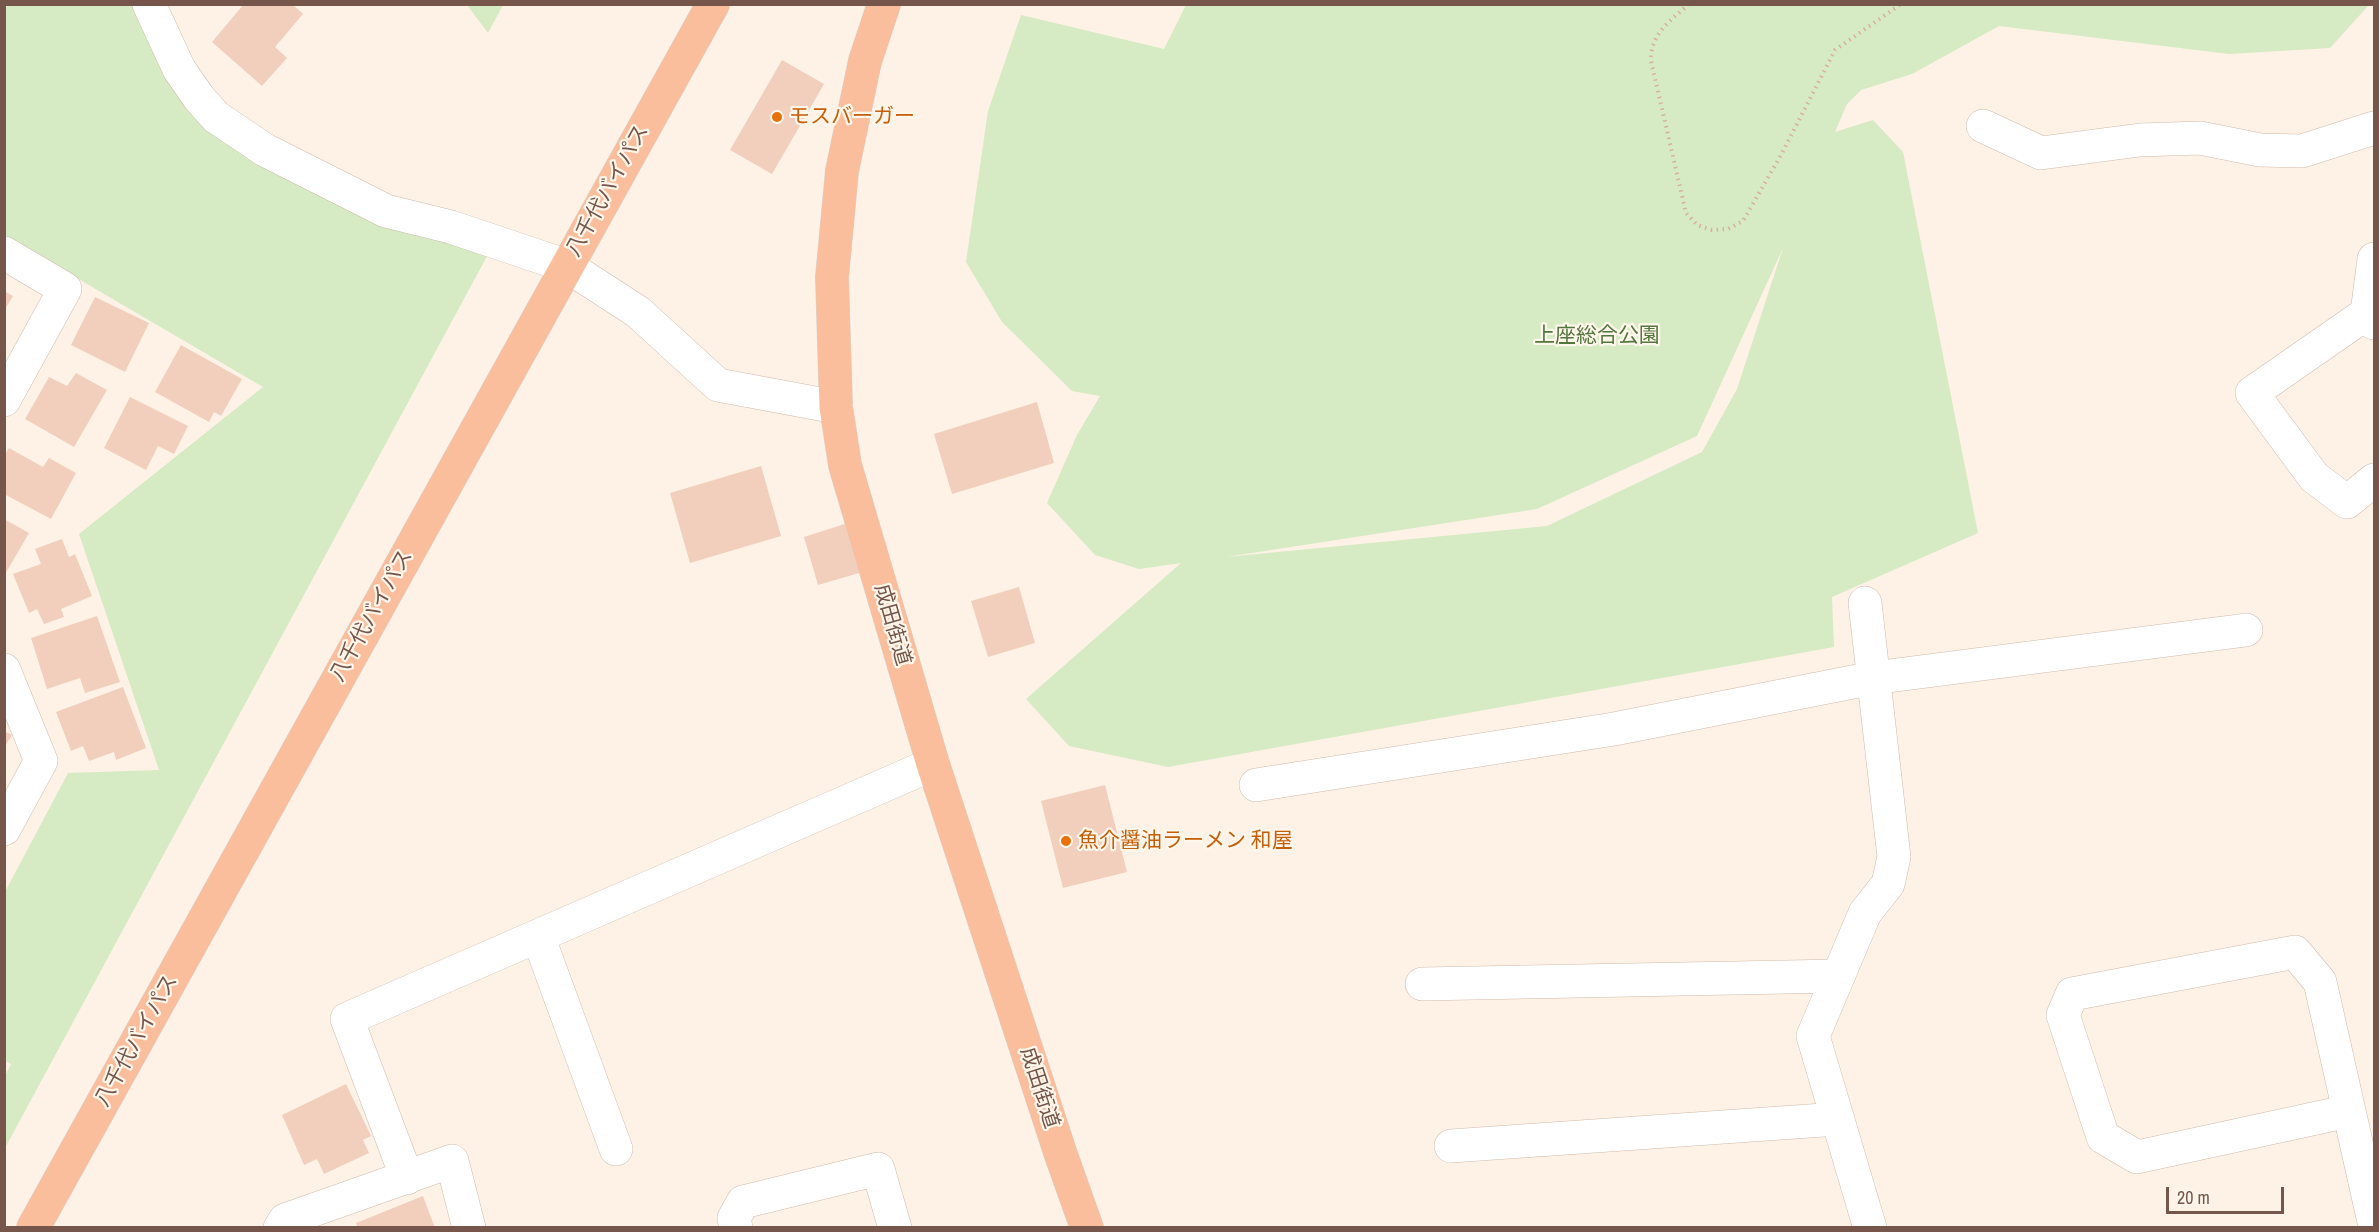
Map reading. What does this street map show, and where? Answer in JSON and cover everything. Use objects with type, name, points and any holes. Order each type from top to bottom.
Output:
[{"type":"highway","name":"八千代バイパス","points":[[33,1227],[713,4]]},
{"type":"highway","name":"成田街道","points":[[884,4],[865,61],[842,171],[832,277],[836,407],[845,465],[933,764],[1061,1155],[1087,1227]]},
{"type":"street","points":[[149,4],[178,69],[199,99],[216,117],[265,150],[386,211],[452,226],[567,266],[638,312],[718,385],[836,407]]},
{"type":"street","points":[[1983,126],[2041,153],[2140,140],[2200,138],[2260,150],[2302,151],[2374,128]]},
{"type":"street","points":[[4,253],[66,289],[4,400]]},
{"type":"street","points":[[2374,259],[2371,318],[2252,393],[2314,477],[2347,502],[2374,480]]},
{"type":"street","points":[[1864,603],[1894,857],[1888,884],[1865,913],[1813,1036],[1870,1227]]},
{"type":"street","points":[[1256,785],[1614,729],[1874,678],[2246,630]]},
{"type":"street","points":[[4,670],[41,761],[4,829]]},
{"type":"street","points":[[406,1178],[347,1019],[933,764]]},
{"type":"street","points":[[538,936],[616,1149]]},
{"type":"street","points":[[2349,1112],[2137,1157],[2103,1137],[2063,1015],[2072,994],[2295,952],[2320,982],[2374,1222]]},
{"type":"street","points":[[1422,984],[1838,976]]},
{"type":"street","points":[[1451,1146],[1838,1119]]},
{"type":"street","points":[[280,1227],[285,1220],[452,1161],[469,1227]]},
{"type":"street","points":[[736,1227],[734,1218],[743,1202],[878,1169],[895,1227]]},
{"type":"path","points":[[1689,4],[1655,37],[1651,61],[1686,213],[1697,225],[1712,231],[1728,229],[1743,221],[1781,155],[1835,50],[1901,4]]},
{"type":"green space","name":"上座総合公園","points":[[1186,4],[2369,5],[2330,48],[2229,54],[1999,26],[1912,74],[1861,90],[1847,104],[1835,132],[1873,120],[1903,152],[1978,533],[1832,597],[1834,647],[1168,767],[1069,746],[1026,699],[1181,563],[1139,569],[1095,555],[1047,503],[1077,435],[1100,396],[1072,391],[1002,322],[966,262],[988,111],[1021,15],[1164,49]],"holes":[[[1783,248],[1737,389],[1702,452],[1547,526],[1226,557],[1537,509],[1697,436]]]},
{"type":"green space","points":[[5,5],[138,5],[190,104],[492,247],[5,1148],[5,1076],[11,1064],[4,1060],[5,892],[68,773],[159,770],[79,534],[263,387],[5,236]]},
{"type":"green space","points":[[467,5],[503,5],[488,33]]},
{"type":"building","points":[[244,4],[292,4],[303,14],[275,47],[287,58],[262,86],[212,42]]},
{"type":"building","name":"モスバーガー","points":[[782,60],[824,84],[772,174],[730,150]]},
{"type":"building","points":[[4,291],[13,296],[4,311]]},
{"type":"building","points":[[95,297],[149,323],[125,372],[71,345]]},
{"type":"building","points":[[181,345],[242,379],[221,416],[214,412],[209,422],[155,392]]},
{"type":"building","points":[[76,373],[107,390],[74,447],[25,419],[49,377],[67,386]]},
{"type":"building","points":[[130,397],[188,426],[174,454],[158,446],[146,470],[104,448]]},
{"type":"building","points":[[1037,402],[1054,463],[952,494],[934,434]]},
{"type":"building","points":[[9,448],[43,467],[49,458],[76,473],[51,519],[4,494],[4,456]]},
{"type":"building","points":[[761,466],[781,536],[690,563],[670,493]]},
{"type":"building","points":[[4,519],[29,533],[4,576]]},
{"type":"building","points":[[851,522],[866,571],[818,585],[804,537]]},
{"type":"building","points":[[62,539],[69,557],[75,554],[92,596],[61,609],[64,617],[44,624],[37,609],[29,613],[13,574],[41,564],[35,549]]},
{"type":"building","points":[[1019,587],[1035,643],[988,657],[971,601]]},
{"type":"building","points":[[97,616],[120,682],[85,693],[80,678],[47,689],[31,638]]},
{"type":"building","points":[[123,687],[146,748],[116,760],[114,752],[89,761],[83,746],[71,751],[56,712]]},
{"type":"building","points":[[4,731],[12,735],[4,748]]},
{"type":"building","points":[[1105,785],[1127,872],[1063,888],[1041,801]]},
{"type":"building","points":[[346,1084],[371,1136],[363,1140],[369,1153],[324,1174],[317,1159],[304,1165],[282,1115]]},
{"type":"building","points":[[423,1196],[435,1228],[358,1228],[356,1223]]},
{"type":"place","name":"モスバーガー","points":[[777,117]]},
{"type":"place","name":"魚介醤油ラーメン 和屋","points":[[1066,841]]}]
